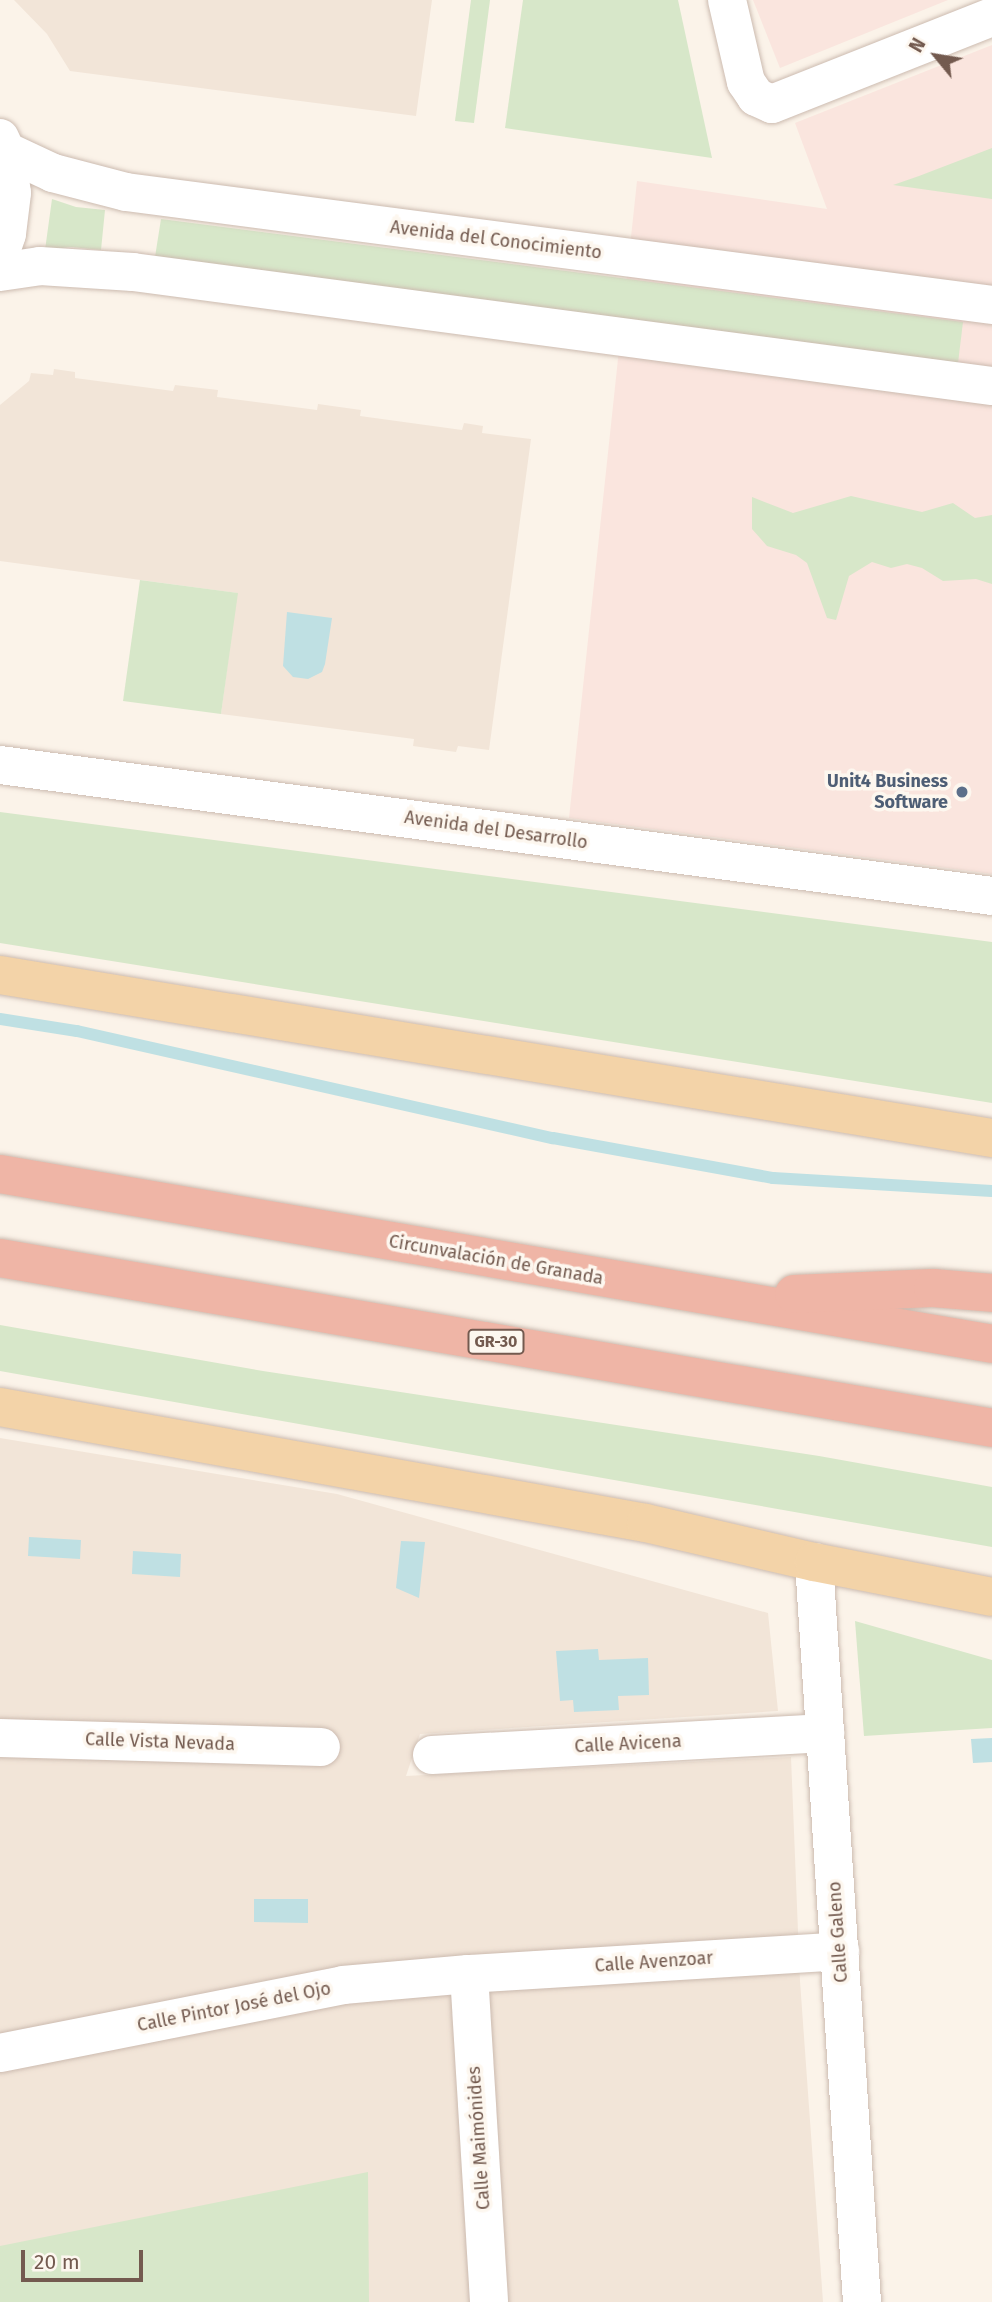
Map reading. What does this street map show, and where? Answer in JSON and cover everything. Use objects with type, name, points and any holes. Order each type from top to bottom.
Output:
[{"type":"highway","name":"Circunvalación de Granada","points":[[0,1174],[992,1344]]},
{"type":"highway","name":"GR-30","points":[[0,1258],[992,1428]]},
{"type":"highway","points":[[719,1298],[933,1288],[992,1293]]},
{"type":"main road","points":[[0,975],[992,1138]]},
{"type":"main road","points":[[0,1407],[646,1523],[814,1562],[977,1594]]},
{"type":"street","points":[[727,0],[746,82],[756,97],[772,104],[790,100],[992,17]]},
{"type":"street","points":[[0,254],[8,234],[12,192],[3,145]]},
{"type":"street","name":"Avenida del Conocimiento","points":[[3,145],[53,173],[126,192],[992,305]]},
{"type":"street","points":[[0,272],[40,265],[133,272],[992,386]]},
{"type":"street","name":"Avenida del Desarrollo","points":[[0,765],[992,896]]},
{"type":"street","name":"Calle Galeno","points":[[814,1562],[862,2302]]},
{"type":"street","points":[[977,1594],[992,1615]]},
{"type":"street","name":"Calle Avicena","points":[[432,1755],[825,1733]]},
{"type":"street","name":"Calle Vista Nevada","points":[[0,1738],[321,1747]]},
{"type":"street","name":"Calle Avenzoar","points":[[469,1973],[840,1951]]},
{"type":"street","name":"Calle Pintor José del Ojo","points":[[0,2053],[343,1985],[469,1973]]},
{"type":"street","name":"Calle Maimónides","points":[[469,1973],[489,2302]]},
{"type":"shaded area","points":[[14,0],[432,0],[416,116],[70,71],[47,34]]},
{"type":"shaded area","points":[[753,0],[948,0],[780,68]]},
{"type":"shaded area","points":[[992,45],[992,874],[569,818],[637,181],[827,209],[795,123]]},
{"type":"shaded area","points":[[54,369],[75,372],[75,378],[173,391],[175,385],[218,390],[217,397],[317,410],[318,404],[361,410],[360,416],[462,430],[464,423],[483,426],[482,433],[531,439],[489,750],[458,746],[456,752],[413,746],[414,739],[221,714],[237,593],[0,561],[0,405],[29,381],[31,373],[53,375]]},
{"type":"shaded area","points":[[0,1438],[337,1494],[768,1613],[778,1711],[420,1734],[406,1776],[791,1757],[800,1981],[823,2302],[0,2302]]},
{"type":"green space","points":[[471,0],[490,0],[474,123],[455,121]]},
{"type":"green space","points":[[523,0],[678,0],[712,158],[505,128]]},
{"type":"green space","points":[[992,148],[992,199],[893,185],[919,176]]},
{"type":"green space","points":[[52,199],[76,207],[105,210],[101,250],[71,247],[45,250]]},
{"type":"green space","points":[[161,219],[963,322],[958,363],[155,257]]},
{"type":"green space","points":[[851,496],[922,512],[953,503],[975,518],[992,515],[992,584],[976,579],[943,581],[922,568],[907,564],[891,568],[872,562],[849,576],[836,620],[827,618],[807,563],[796,555],[767,546],[752,529],[752,497],[793,513]]},
{"type":"green space","points":[[140,580],[238,593],[221,714],[123,701]]},
{"type":"green space","points":[[0,812],[992,942],[992,1103],[0,943]]},
{"type":"green space","points":[[0,1325],[263,1371],[819,1456],[992,1487],[992,1547],[0,1371]]},
{"type":"green space","points":[[855,1621],[992,1660],[992,1728],[864,1736]]},
{"type":"green space","points":[[368,2172],[369,2302],[0,2302],[0,2246]]},
{"type":"water","points":[[287,612],[332,618],[322,672],[308,679],[293,677],[283,666]]},
{"type":"water","points":[[29,1537],[81,1540],[80,1559],[28,1556]]},
{"type":"water","points":[[401,1541],[425,1542],[419,1598],[396,1588]]},
{"type":"water","points":[[133,1551],[181,1554],[180,1577],[132,1574]]},
{"type":"water","points":[[598,1649],[599,1660],[648,1658],[649,1695],[618,1696],[619,1710],[574,1712],[573,1700],[560,1701],[556,1651]]},
{"type":"water","points":[[992,1738],[992,1762],[973,1763],[971,1739]]},
{"type":"water","points":[[254,1899],[308,1899],[308,1923],[254,1922]]},
{"type":"waterway","points":[[0,1019],[77,1031],[553,1138],[773,1178],[992,1191]]},
{"type":"place","name":"Unit4 Business Software","points":[[962,792]]}]
